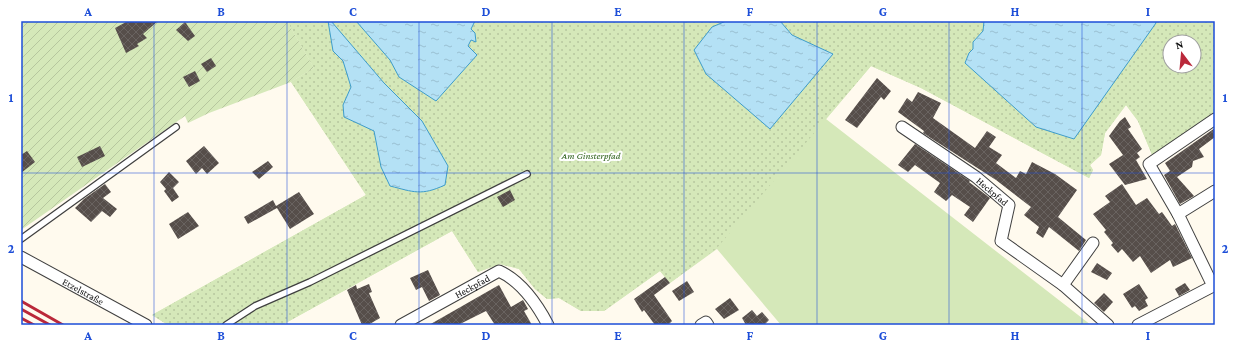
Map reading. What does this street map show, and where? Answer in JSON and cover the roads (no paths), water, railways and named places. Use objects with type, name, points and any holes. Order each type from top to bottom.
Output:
[{"type":"street","points":[[1138,325],[1213,286],[1178,214],[1149,164],[1215,119]]},
{"type":"street","name":"Heckpfad","points":[[902,127],[976,177],[1009,205],[1001,241],[1064,285],[1108,325]]},
{"type":"street","points":[[1178,214],[1215,191]]},
{"type":"street","points":[[1064,285],[1093,243]]},
{"type":"street","name":"Etzelstraße","points":[[21,257],[146,325]]},
{"type":"street","name":"Heckpfad","points":[[401,325],[499,271],[509,275],[538,306],[548,325]]},
{"type":"street","points":[[701,325],[706,322],[708,325]]},
{"type":"lane","points":[[21,239],[176,127]]},
{"type":"lane","points":[[226,325],[255,306],[310,282],[527,174]]},
{"type":"water","points":[[328,21],[331,21],[384,83],[422,121],[448,166],[445,185],[423,192],[405,190],[390,186],[381,167],[374,131],[344,117],[343,105],[351,87],[343,61],[333,51]]},
{"type":"water","points":[[356,21],[475,21],[471,29],[475,33],[476,42],[471,40],[468,46],[477,55],[436,101],[399,77],[390,60]]},
{"type":"water","points":[[726,21],[780,21],[792,35],[833,54],[770,129],[706,74],[694,50],[712,27]]},
{"type":"water","points":[[984,21],[1156,21],[1156,23],[1074,139],[1036,127],[965,63],[969,53],[973,49],[973,42],[983,31]]},
{"type":"railway","points":[[21,301],[63,325]]},
{"type":"railway","points":[[21,309],[50,325]]},
{"type":"railway","points":[[21,318],[34,325]]},
{"type":"park label","name":"Am Ginsterpfad","points":[[591,155]]}]
